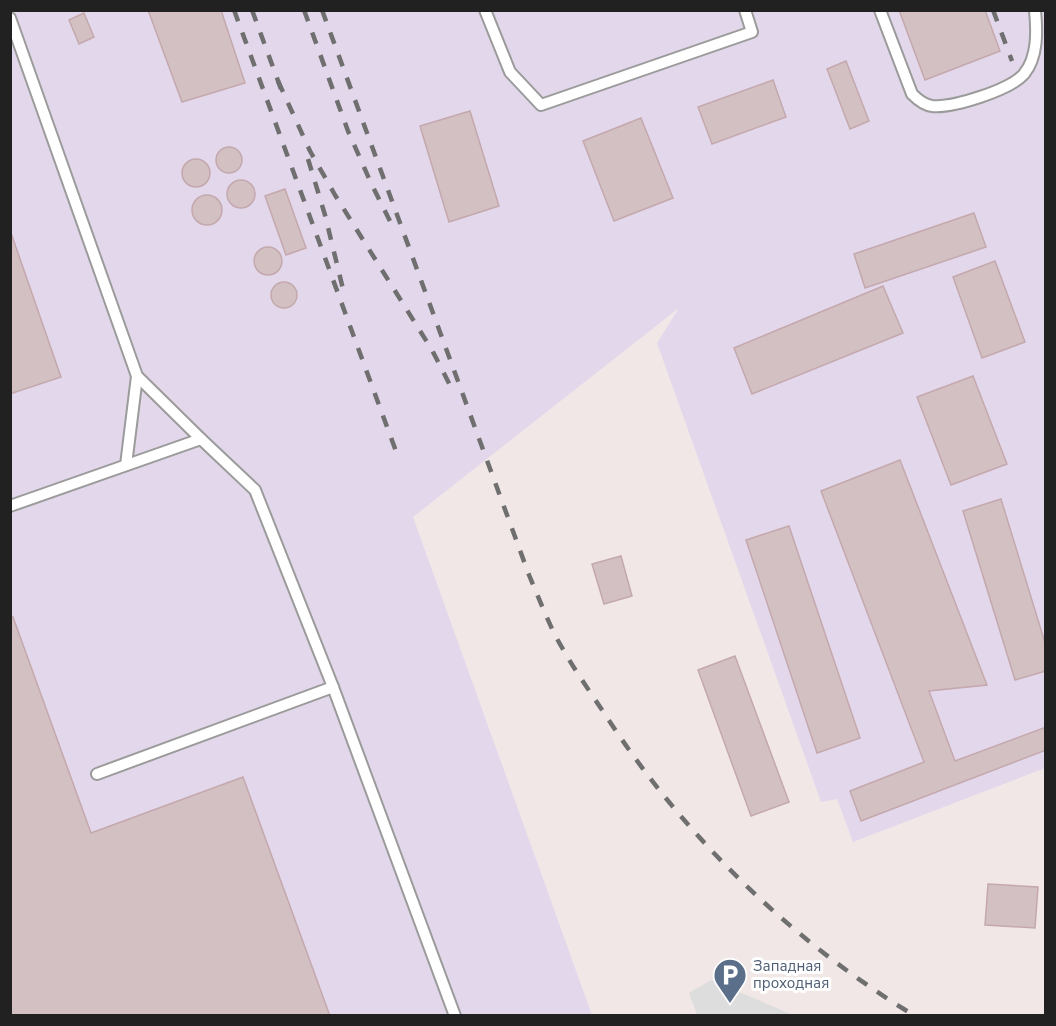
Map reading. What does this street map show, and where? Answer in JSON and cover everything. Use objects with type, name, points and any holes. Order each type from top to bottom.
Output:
[{"type":"lane","points":[[485,10],[510,72],[541,105],[752,32],[745,10]]},
{"type":"lane","points":[[880,10],[912,94],[929,106],[953,105],[993,92],[1014,83],[1024,75],[1030,65],[1035,47],[1035,10]]},
{"type":"lane","points":[[10,18],[137,376],[255,490],[333,687],[455,1016]]},
{"type":"lane","points":[[126,465],[137,376]]},
{"type":"lane","points":[[10,506],[201,439]]},
{"type":"lane","points":[[97,774],[333,687]]},
{"type":"shaded area","points":[[10,11],[1045,11],[1045,768],[853,842],[837,799],[821,802],[657,343],[679,308],[413,517],[592,1015],[11,1015]]},
{"type":"shaded area","name":"Западная проходная","points":[[711,980],[793,1015],[697,1015],[689,993]]},
{"type":"building","points":[[148,10],[221,10],[245,83],[182,102]]},
{"type":"building","points":[[899,10],[985,10],[1000,51],[925,80]]},
{"type":"building","points":[[84,13],[94,37],[79,44],[69,20]]},
{"type":"building","points":[[846,61],[869,121],[850,129],[827,69]]},
{"type":"building","points":[[773,80],[786,117],[712,144],[698,107]]},
{"type":"building","points":[[470,111],[499,206],[449,222],[420,126]]},
{"type":"building","points":[[641,118],[673,198],[614,221],[583,141]]},
{"type":"building","points":[[229,147],[238,151],[242,160],[238,169],[229,173],[220,169],[216,160],[220,151]]},
{"type":"building","points":[[196,159],[206,163],[210,173],[206,183],[196,187],[186,183],[182,173],[186,163]]},
{"type":"building","points":[[241,180],[251,184],[255,194],[251,204],[241,208],[231,204],[227,194],[231,184]]},
{"type":"building","points":[[285,189],[306,248],[286,255],[265,196]]},
{"type":"building","points":[[207,195],[218,199],[222,210],[218,221],[207,225],[196,221],[192,210],[196,199]]},
{"type":"building","points":[[974,213],[986,247],[865,288],[854,254]]},
{"type":"building","points":[[10,230],[61,377],[10,394]]},
{"type":"building","points":[[268,247],[278,251],[282,261],[278,271],[268,275],[258,271],[254,261],[258,251]]},
{"type":"building","points":[[995,261],[1025,342],[982,358],[953,277]]},
{"type":"building","points":[[284,282],[293,286],[297,295],[293,304],[284,308],[275,304],[271,295],[275,286]]},
{"type":"building","points":[[883,286],[903,333],[752,394],[734,348]]},
{"type":"building","points":[[973,376],[1007,464],[951,485],[917,397]]},
{"type":"building","points":[[900,460],[987,685],[929,691],[955,761],[1046,727],[1046,750],[861,821],[850,791],[924,762],[821,491]]},
{"type":"building","points":[[1001,499],[1046,646],[1046,671],[1015,680],[963,511]]},
{"type":"building","points":[[789,526],[860,738],[817,753],[746,540]]},
{"type":"building","points":[[621,556],[632,596],[604,604],[592,564]]},
{"type":"building","points":[[13,617],[91,833],[243,777],[330,1016],[10,1016],[10,618]]},
{"type":"building","points":[[735,656],[789,802],[751,816],[698,670]]},
{"type":"building","points":[[988,884],[1038,887],[1035,928],[985,925]]},
{"type":"railway","points":[[234,10],[397,454]]},
{"type":"railway","points":[[252,10],[281,89]]},
{"type":"railway","points":[[304,10],[348,131],[393,227]]},
{"type":"railway","points":[[322,10],[529,575],[554,633],[567,656],[640,765],[673,807],[746,886],[785,922],[827,955],[870,987],[915,1016]]},
{"type":"railway","points":[[993,10],[1012,61]]},
{"type":"railway","points":[[278,81],[310,151],[432,350],[453,391]]},
{"type":"railway","points":[[308,159],[325,215],[343,289]]},
{"type":"place","name":"Западная проходная","points":[[730,1004]]}]
